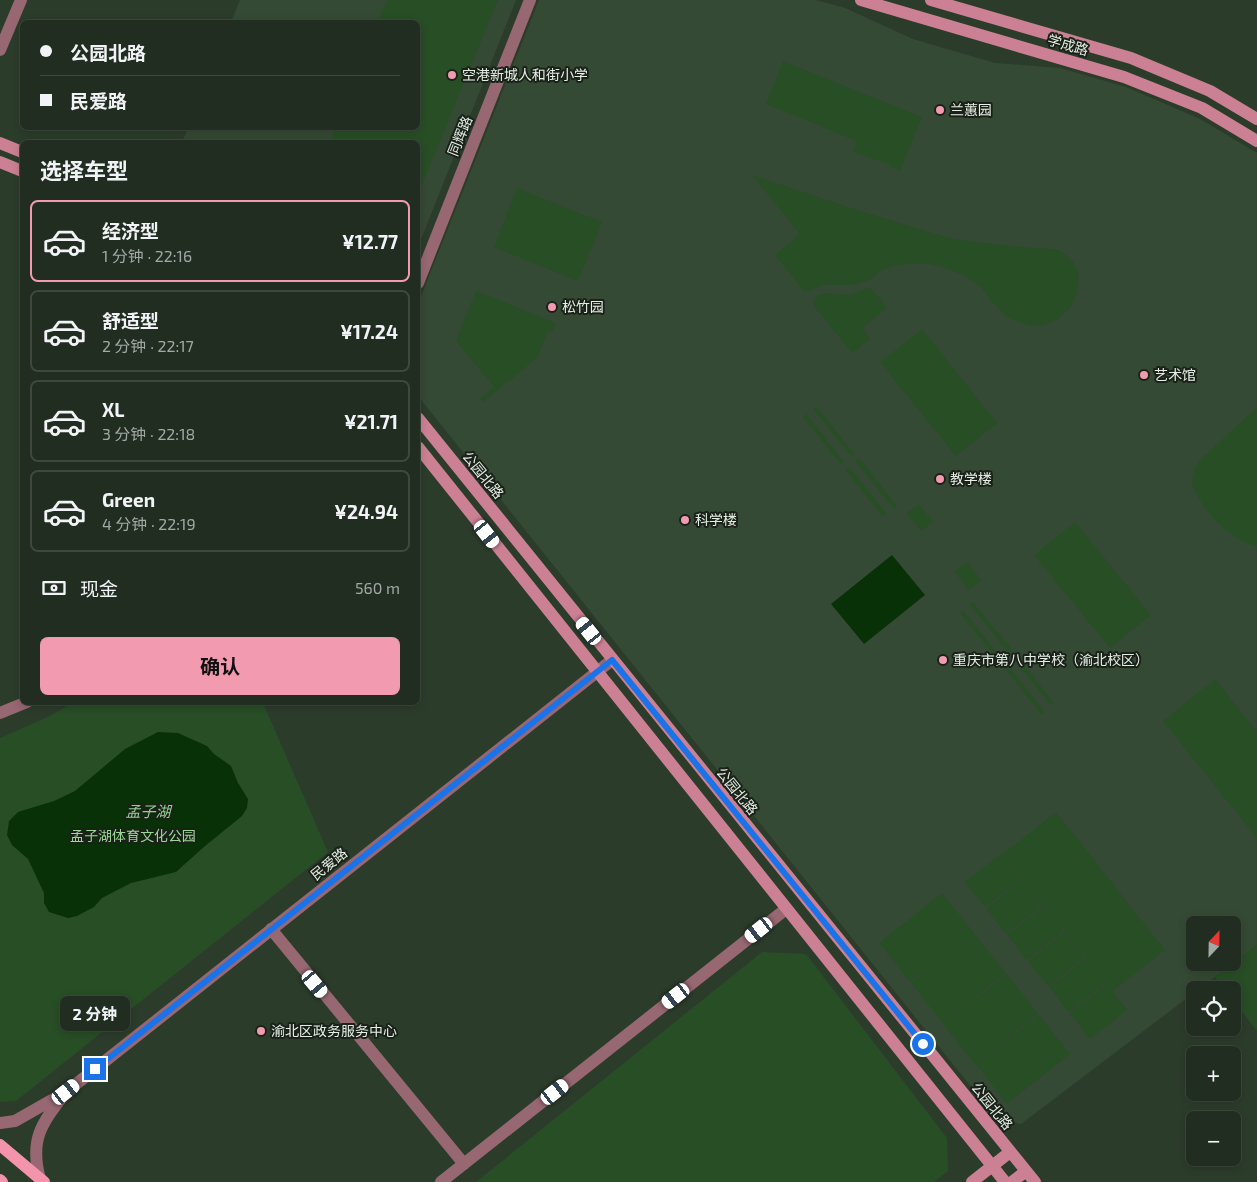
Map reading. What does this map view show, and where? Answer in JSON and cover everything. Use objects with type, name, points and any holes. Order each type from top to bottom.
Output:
[{"type":"main road","name":"学成路","points":[[861,0],[1124,76],[1202,108],[1257,141]]},
{"type":"main road","name":"学成路","points":[[931,0],[1131,58],[1210,91],[1257,119]]},
{"type":"main road","points":[[0,143],[20,151]]},
{"type":"main road","points":[[0,162],[20,170]]},
{"type":"main road","name":"公园北路","points":[[420,420],[1035,1182]]},
{"type":"main road","points":[[420,450],[1004,1182]]},
{"type":"main road","points":[[0,1145],[42,1180]]},
{"type":"main road","points":[[972,1182],[1010,1152]]},
{"type":"main road","points":[[1012,1182],[1026,1171]]},
{"type":"street","points":[[0,50],[20,0]]},
{"type":"street","name":"同辉路","points":[[420,278],[530,0]]},
{"type":"street","name":"民爱路","points":[[66,1092],[595,671],[612,660]]},
{"type":"street","points":[[0,713],[20,705]]},
{"type":"street","points":[[441,1182],[786,909]]},
{"type":"street","points":[[271,929],[464,1164]]},
{"type":"street","points":[[0,1122],[15,1121],[66,1092]]},
{"type":"street","points":[[42,1180],[35,1161],[38,1137],[48,1116],[66,1092]]},
{"type":"shaded area","name":"空港新城人和街小学","points":[[240,0],[516,0],[420,242],[420,140],[183,140],[187,130],[420,130],[420,20],[232,20]]},
{"type":"shaded area","name":"重庆市第八中学校（渝北校区）","points":[[539,0],[816,0],[845,8],[913,39],[995,63],[1060,68],[1126,87],[1200,119],[1257,153],[1257,945],[1241,957],[1241,916],[1186,916],[1186,971],[1223,971],[1210,981],[1186,981],[1186,999],[1021,1124],[996,1118],[420,398],[420,299]]},
{"type":"green space","points":[[387,0],[498,0],[420,188],[420,140],[331,140],[335,130],[420,130],[420,20],[379,20]]},
{"type":"green space","points":[[783,61],[922,117],[900,171],[889,166],[889,164],[853,152],[857,141],[766,104]]},
{"type":"green space","points":[[752,175],[947,237],[980,243],[1050,249],[1062,252],[1073,262],[1078,274],[1078,287],[1075,299],[1067,311],[1057,320],[1044,325],[1021,323],[1002,312],[977,284],[966,277],[940,266],[928,264],[909,264],[891,267],[882,270],[869,280],[861,283],[825,285],[810,291],[804,291],[775,255],[800,234]]},
{"type":"green space","points":[[517,188],[602,222],[578,281],[494,247]]},
{"type":"green space","points":[[868,288],[872,289],[887,308],[862,328],[870,339],[852,353],[813,305],[816,296],[825,293],[851,295]]},
{"type":"green space","points":[[476,291],[556,323],[552,333],[548,331],[537,358],[483,402],[480,399],[494,387],[456,341]]},
{"type":"green space","points":[[922,329],[997,423],[956,456],[880,362]]},
{"type":"green space","points":[[816,406],[854,454],[851,456],[813,409]]},
{"type":"green space","points":[[1257,407],[1257,546],[1238,538],[1219,524],[1197,496],[1192,481],[1199,461]]},
{"type":"green space","points":[[806,414],[844,462],[841,464],[803,417]]},
{"type":"green space","points":[[859,458],[897,506],[894,509],[855,461]]},
{"type":"green space","points":[[849,467],[887,514],[883,517],[845,469]]},
{"type":"green space","points":[[919,504],[933,522],[921,531],[907,513]]},
{"type":"green space","points":[[1075,522],[1151,615],[1110,648],[1034,555]]},
{"type":"green space","points":[[967,562],[981,580],[969,590],[955,572]]},
{"type":"green space","points":[[973,602],[1012,650],[1008,652],[970,605]]},
{"type":"green space","points":[[963,610],[1001,658],[998,660],[960,613]]},
{"type":"green space","points":[[1016,655],[1054,703],[1051,705],[1013,658]]},
{"type":"green space","points":[[1006,663],[1044,711],[1041,714],[1003,666]]},
{"type":"green space","points":[[1215,679],[1257,732],[1257,838],[1163,721]]},
{"type":"green space","name":"孟子湖体育文化公园","points":[[69,705],[264,705],[328,852],[16,1101],[0,1102],[0,738],[50,716]]},
{"type":"green space","points":[[1056,812],[1165,950],[1113,991],[1033,891],[1043,905],[1006,934],[986,909],[1023,879],[1003,854]]},
{"type":"green space","points":[[1002,853],[1022,879],[985,907],[965,882]]},
{"type":"green space","points":[[942,893],[974,933],[910,982],[879,943]]},
{"type":"green space","points":[[1044,906],[1064,931],[1027,960],[1007,935]]},
{"type":"green space","points":[[1065,932],[1085,957],[1048,986],[1028,961]]},
{"type":"green space","points":[[974,933],[1006,973],[943,1023],[911,983]]},
{"type":"green space","points":[[1257,945],[1257,1031],[1241,1010],[1241,981],[1218,981],[1215,977],[1223,971],[1241,971],[1241,957]]},
{"type":"green space","points":[[762,952],[806,954],[947,1138],[948,1171],[934,1182],[476,1182]]},
{"type":"green space","points":[[1086,958],[1106,983],[1069,1012],[1049,987]]},
{"type":"green space","points":[[1007,974],[1038,1014],[975,1064],[943,1024]]},
{"type":"green space","points":[[1107,984],[1127,1010],[1090,1039],[1070,1013]]},
{"type":"green space","points":[[1039,1015],[1070,1054],[1007,1104],[976,1064]]},
{"type":"water","points":[[892,555],[925,595],[864,644],[831,604]]},
{"type":"water","name":"孟子湖","points":[[158,732],[178,733],[207,746],[214,754],[231,766],[238,783],[248,799],[247,808],[242,816],[176,872],[131,883],[102,898],[94,907],[77,916],[68,918],[49,912],[44,903],[44,893],[28,859],[12,845],[7,835],[9,821],[18,812],[54,801],[75,791],[125,749]]},
{"type":"place","name":"空港新城人和街小学","points":[[452,75]]},
{"type":"place","name":"兰蕙园","points":[[940,110]]},
{"type":"place","name":"松竹园","points":[[552,307]]},
{"type":"place","name":"艺术馆","points":[[1144,375]]},
{"type":"place","name":"教学楼","points":[[940,479]]},
{"type":"place","name":"科学楼","points":[[685,520]]},
{"type":"place","name":"重庆市第八中学校（渝北校区）","points":[[943,660]]},
{"type":"place","name":"渝北区政务服务中心","points":[[261,1031]]},
{"type":"route","points":[[95,1069],[595,671],[612,660],[923,1044]]}]
